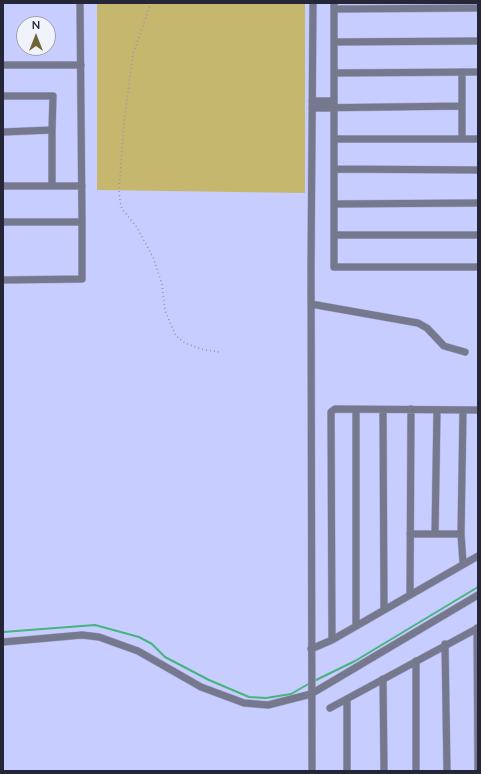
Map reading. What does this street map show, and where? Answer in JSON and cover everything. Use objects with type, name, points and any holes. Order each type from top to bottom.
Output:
[{"type":"street","points":[[3,280],[82,279],[80,3]]},
{"type":"street","points":[[312,771],[311,304],[313,3]]},
{"type":"street","points":[[478,8],[334,6],[334,267],[478,267]]},
{"type":"street","points":[[334,42],[478,41]]},
{"type":"street","points":[[3,65],[81,65]]},
{"type":"street","points":[[462,72],[462,139]]},
{"type":"street","points":[[334,73],[478,72]]},
{"type":"street","points":[[3,96],[53,96],[52,186]]},
{"type":"street","points":[[312,104],[462,106]]},
{"type":"street","points":[[3,132],[52,130]]},
{"type":"street","points":[[334,139],[478,139]]},
{"type":"street","points":[[334,169],[478,170]]},
{"type":"street","points":[[3,186],[82,186]]},
{"type":"street","points":[[334,204],[478,203]]},
{"type":"street","points":[[3,222],[82,222]]},
{"type":"street","points":[[334,235],[478,235]]},
{"type":"street","points":[[311,304],[418,323],[427,328],[444,346],[465,352]]},
{"type":"street","points":[[332,640],[331,412],[335,409],[478,410]]},
{"type":"street","points":[[410,594],[411,409]]},
{"type":"street","points":[[356,410],[356,624]]},
{"type":"street","points":[[383,410],[384,610]]},
{"type":"street","points":[[436,534],[437,410]]},
{"type":"street","points":[[463,411],[461,534],[463,563]]},
{"type":"street","points":[[410,534],[461,534]]},
{"type":"street","points":[[311,649],[332,640],[356,624],[384,610],[463,563],[478,556]]},
{"type":"street","points":[[3,642],[91,635],[130,647],[201,687],[244,703],[268,705],[311,692],[478,596]]},
{"type":"street","points":[[330,708],[347,700],[445,644],[478,628],[478,771]]},
{"type":"street","points":[[445,644],[447,771]]},
{"type":"street","points":[[416,661],[416,771]]},
{"type":"street","points":[[383,679],[384,771]]},
{"type":"street","points":[[347,700],[347,771]]},
{"type":"path","points":[[151,3],[133,54],[124,123],[119,191],[120,201],[122,210],[136,226],[153,257],[162,284],[165,311],[176,336],[185,343],[201,349],[219,352]]},
{"type":"shaded area","points":[[97,3],[305,3],[305,193],[97,190]]},
{"type":"waterway","points":[[314,681],[355,661],[478,587]]},
{"type":"waterway","points":[[3,632],[95,625],[139,637],[152,644],[165,657],[209,680],[249,697],[266,698],[291,694],[310,683]]}]
